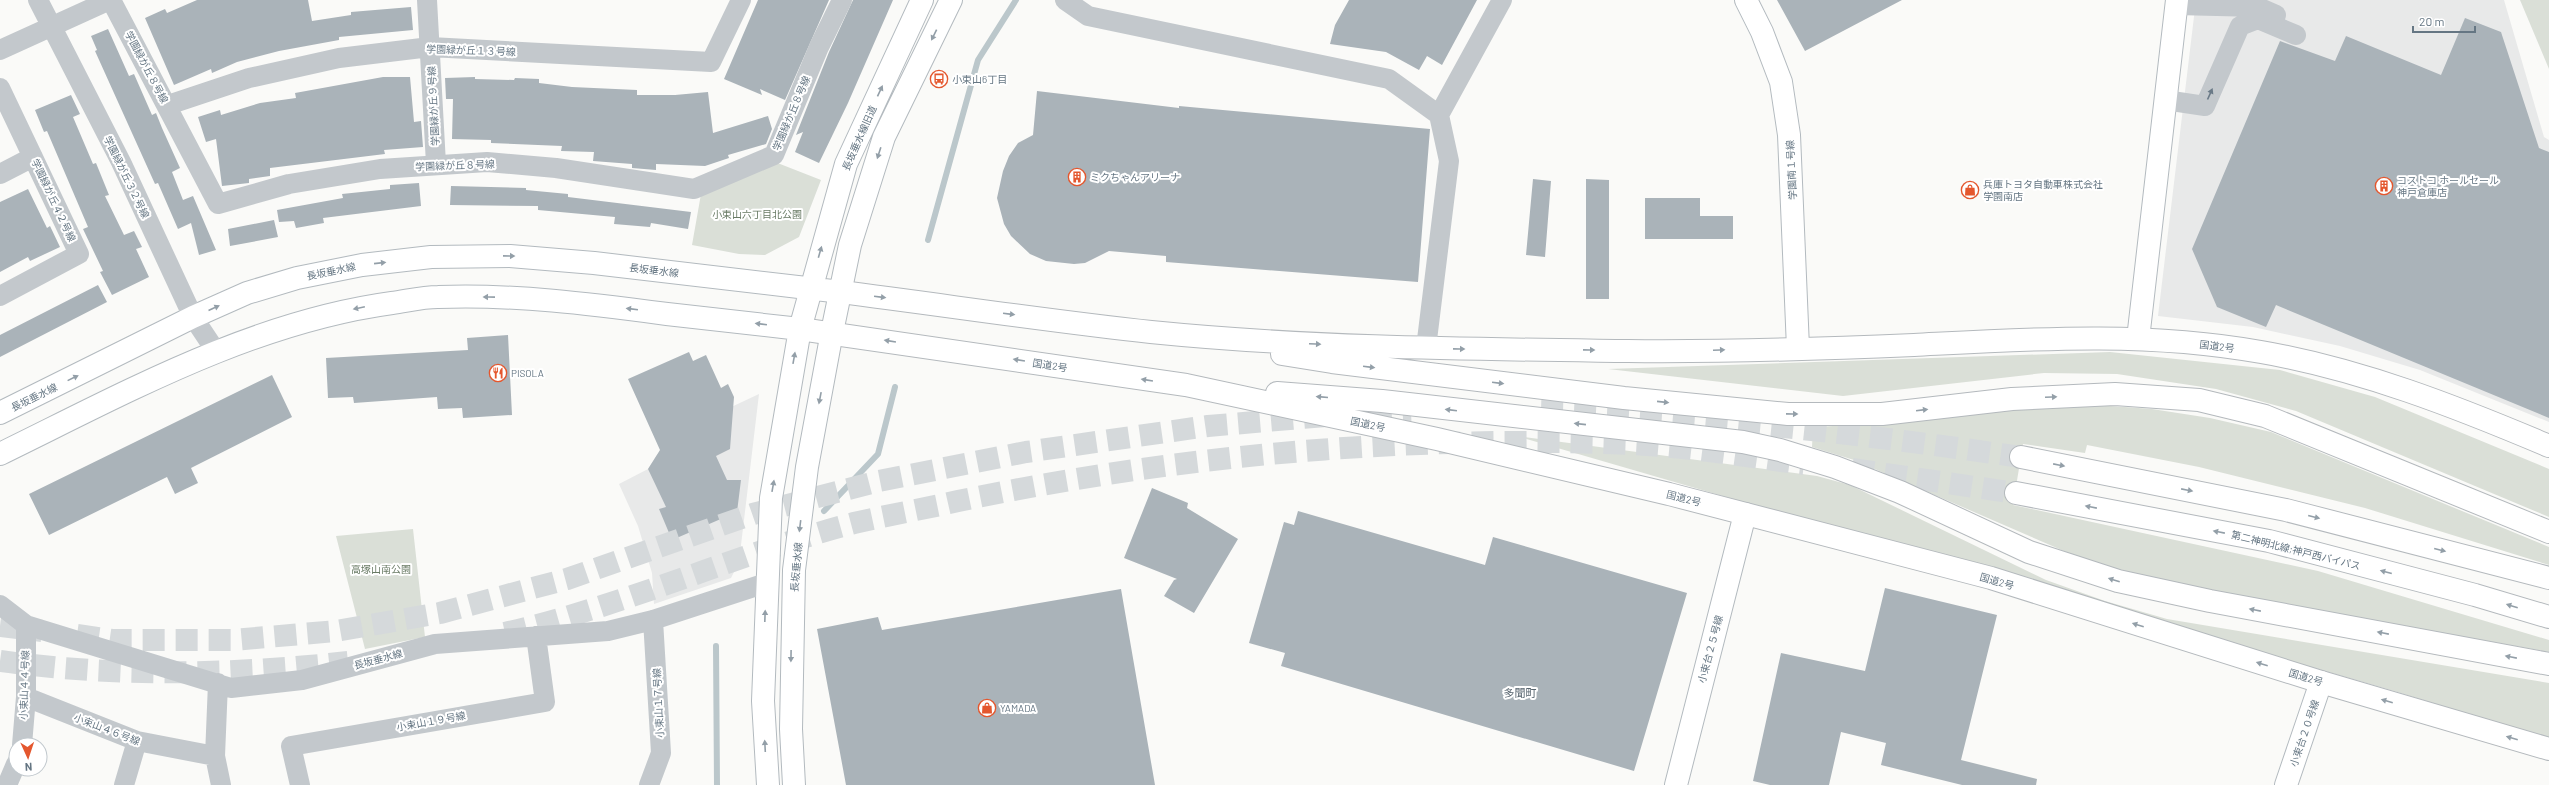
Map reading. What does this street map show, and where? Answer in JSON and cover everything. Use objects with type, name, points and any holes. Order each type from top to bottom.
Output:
[{"type":"main road","name":"長坂垂水線旧道","points":[[800,329],[809,289],[846,164],[922,0]]},
{"type":"main road","points":[[841,292],[850,245],[884,137],[951,0]]},
{"type":"main road","name":"学園南１号線","points":[[1746,0],[1762,32],[1781,82],[1789,135],[1798,348]]},
{"type":"main road","points":[[2138,339],[2176,2]]},
{"type":"main road","name":"長坂垂水線","points":[[0,413],[193,317],[247,293],[297,278],[362,265],[440,257],[510,256],[563,260],[841,292],[832,332],[807,467],[794,570],[791,729],[794,785]]},
{"type":"main road","name":"国道2号","points":[[841,292],[1150,332],[1286,342],[1426,348],[1675,351],[2030,339],[2138,339],[2261,352],[2347,372],[2429,399],[2549,446]]},
{"type":"main road","points":[[0,454],[154,379],[265,333],[311,318],[370,306],[436,297],[512,298],[585,304],[800,329],[771,498],[766,583],[763,701],[768,785]]},
{"type":"main road","name":"国道2号","points":[[800,329],[832,332],[1186,385],[1437,439],[1745,514],[1992,578],[2321,682],[2549,748]]},
{"type":"main road","points":[[1150,332],[1332,362],[1624,398],[1788,414],[1882,414],[2012,399],[2115,394],[2199,400],[2265,416],[2549,532]]},
{"type":"main road","points":[[1186,385],[1382,402],[1743,442],[1780,450],[1835,467],[1900,492],[2029,552],[2118,581],[2218,603],[2549,664]]},
{"type":"main road","points":[[2021,457],[2286,510],[2549,578]]},
{"type":"main road","name":"第二神明北線;神戸西バイパス","points":[[2016,493],[2269,541],[2475,595],[2549,617]]},
{"type":"main road","name":"小束台２５号線","points":[[1676,785],[1745,514]]},
{"type":"main road","name":"小束台２０号線","points":[[2286,785],[2321,682]]},
{"type":"street","name":"学園緑が丘３２号線","points":[[38,0],[121,162],[193,317],[217,353]]},
{"type":"street","points":[[0,50],[111,0]]},
{"type":"street","name":"学園緑が丘８号線","points":[[111,0],[168,105],[218,204],[289,184],[380,169],[436,164],[487,162],[556,168],[694,189],[774,155],[819,47],[842,0]]},
{"type":"street","name":"学園緑が丘９号線","points":[[427,0],[436,164]]},
{"type":"street","name":"学園緑が丘１３号線","points":[[168,105],[249,78],[339,58],[430,47],[711,62],[741,0]]},
{"type":"street","points":[[1065,0],[1088,16],[1389,79],[1439,115]]},
{"type":"street","points":[[1426,348],[1449,161],[1439,115],[1502,0]]},
{"type":"street","points":[[2165,100],[2205,106],[2240,26],[2258,19],[2298,30],[2258,7],[2176,2]]},
{"type":"street","name":"学園緑が丘４２号線","points":[[0,88],[79,254],[0,296]]},
{"type":"street","points":[[0,174],[33,156]]},
{"type":"street","name":"長坂垂水線","points":[[0,605],[26,625],[231,688],[302,680],[436,644],[608,631],[653,620],[766,583]]},
{"type":"street","name":"小束山１７号線","points":[[649,785],[661,753],[653,620]]},
{"type":"street","name":"小束山４４号線","points":[[23,737],[26,697],[26,625]]},
{"type":"street","name":"小束山１９号線","points":[[300,785],[291,746],[545,702],[536,636]]},
{"type":"street","points":[[218,683],[215,756],[221,785]]},
{"type":"street","name":"小束山４６号線","points":[[26,697],[137,741],[215,756]]},
{"type":"street","points":[[124,785],[137,741]]},
{"type":"shaded area","name":"コストコ ホールセール 神戸倉庫店","points":[[2196,0],[2504,0],[2544,137],[2549,140],[2549,422],[2420,370],[2340,346],[2253,327],[2158,316]]},
{"type":"shaded area","points":[[759,394],[739,562],[731,578],[654,604],[652,573],[638,526],[619,484],[648,469],[657,455],[710,417]]},
{"type":"green space","points":[[2520,0],[2549,0],[2549,69]]},
{"type":"green space","name":"小束山六丁目北公園","points":[[775,162],[821,180],[799,237],[765,255],[739,254],[692,245],[701,194]]},
{"type":"green space","points":[[2110,352],[2280,370],[2375,397],[2549,469],[2549,517],[2296,411],[2216,389],[2117,374],[2044,373],[1843,396],[1608,369]]},
{"type":"green space","points":[[2097,405],[2152,409],[2210,418],[2271,432],[2549,547],[2549,565],[2365,508],[2199,467],[2087,445],[2085,453],[2023,444],[2013,505],[2318,571],[2549,640],[2549,652],[2269,602],[2140,575],[2087,561],[1854,460],[1812,447],[1813,427],[1873,424],[1981,412]]},
{"type":"green space","points":[[1516,436],[1817,476],[1850,485],[2046,580],[2105,601],[2167,619],[2549,683],[2549,739],[2394,691]]},
{"type":"green space","name":"高塚山南公園","points":[[413,529],[425,637],[365,649],[336,536]]},
{"type":"building","points":[[197,0],[308,0],[312,21],[351,15],[351,12],[411,7],[413,30],[339,37],[339,40],[279,51],[237,62],[212,73],[211,69],[174,85],[145,18],[165,9],[167,13]]},
{"type":"building","points":[[758,0],[829,0],[785,100],[760,89],[762,95],[724,79]]},
{"type":"building","points":[[853,0],[893,0],[848,103],[819,163],[795,152],[803,132],[796,135],[829,52]]},
{"type":"building","points":[[1349,0],[1477,0],[1442,65],[1427,56],[1419,70],[1386,52],[1330,44],[1335,25]]},
{"type":"building","points":[[1777,0],[1902,0],[1805,51]]},
{"type":"building","name":"コストコ ホールセール 神戸倉庫店","points":[[2465,18],[2501,32],[2539,148],[2549,152],[2549,418],[2276,305],[2266,327],[2217,307],[2192,249],[2280,41],[2335,61],[2346,36],[2441,75]]},
{"type":"building","points":[[108,29],[129,76],[134,74],[152,115],[156,113],[180,168],[172,172],[183,200],[193,196],[216,250],[199,255],[191,223],[178,229],[158,183],[155,184],[95,51],[97,50],[91,36]]},
{"type":"building","points":[[383,77],[410,77],[414,122],[421,121],[423,147],[384,150],[385,154],[270,168],[270,176],[249,179],[249,183],[222,186],[216,139],[206,142],[198,117],[220,110],[221,115],[260,103],[296,98],[295,93]]},
{"type":"building","points":[[475,77],[475,79],[539,79],[539,83],[572,87],[637,90],[637,95],[675,95],[708,92],[713,133],[768,116],[772,129],[766,144],[728,155],[729,158],[705,166],[656,164],[656,170],[632,168],[632,164],[593,161],[594,152],[561,151],[562,146],[491,143],[491,140],[452,139],[453,99],[446,99],[445,78]]},
{"type":"building","points":[[1037,91],[1179,108],[1179,106],[1430,129],[1418,282],[1166,262],[1166,256],[1109,251],[1085,263],[1074,264],[1046,261],[1030,254],[1011,236],[1004,224],[997,198],[1003,171],[1009,156],[1018,143],[1033,135]]},
{"type":"building","points":[[71,95],[80,114],[73,117],[93,164],[96,163],[109,195],[105,196],[124,235],[134,231],[142,247],[136,249],[149,277],[112,295],[100,272],[103,271],[83,229],[88,227],[47,131],[44,132],[35,110]]},
{"type":"building","points":[[1533,179],[1551,181],[1545,257],[1526,255]]},
{"type":"building","points":[[1586,179],[1609,180],[1609,299],[1586,299]]},
{"type":"building","points":[[419,183],[421,206],[323,218],[324,223],[296,228],[294,221],[279,222],[277,210],[343,198],[342,194],[390,189],[390,185]]},
{"type":"building","points":[[451,186],[526,188],[526,190],[568,194],[568,197],[691,212],[688,229],[651,223],[650,227],[614,224],[615,217],[538,210],[538,206],[450,205]]},
{"type":"building","points":[[28,189],[47,228],[50,226],[60,247],[30,261],[28,257],[0,272],[0,202]]},
{"type":"building","points":[[1645,198],[1700,198],[1700,216],[1733,216],[1733,239],[1645,239]]},
{"type":"building","points":[[274,220],[278,237],[230,246],[228,229]]},
{"type":"building","points":[[98,285],[107,302],[0,357],[0,335]]},
{"type":"building","points":[[508,335],[512,415],[463,418],[462,408],[438,409],[437,397],[354,403],[353,397],[328,398],[326,358],[468,350],[467,338]]},
{"type":"building","points":[[689,352],[693,361],[706,355],[721,388],[728,384],[734,397],[730,449],[716,456],[727,480],[741,480],[737,512],[672,540],[659,509],[666,507],[648,469],[660,450],[628,379]]},
{"type":"building","points":[[272,375],[292,417],[191,468],[198,483],[175,494],[167,477],[49,535],[29,494]]},
{"type":"building","points":[[1152,488],[1188,503],[1187,508],[1238,539],[1194,613],[1164,596],[1174,580],[1177,579],[1124,558]]},
{"type":"building","points":[[1298,511],[1485,565],[1493,537],[1687,593],[1634,771],[1281,666],[1285,653],[1249,643],[1284,522],[1294,525]]},
{"type":"building","points":[[1885,588],[1997,615],[1961,760],[2037,779],[2036,785],[1962,785],[1881,765],[1886,743],[1841,732],[1829,785],[1770,785],[1753,781],[1781,653],[1865,671]]},
{"type":"building","name":"YAMADA","points":[[1121,589],[1155,785],[846,785],[817,629],[878,617],[882,630]]},
{"type":"waterway","points":[[928,240],[978,60],[1016,0]]},
{"type":"waterway","points":[[824,511],[878,454],[895,387]]},
{"type":"waterway","points":[[716,646],[717,785]]},
{"type":"tunnel","points":[[77,635],[112,640],[233,640],[336,631],[440,613],[567,579],[753,514],[879,481],[1026,452],[1208,426],[1361,413],[1411,411]]},
{"type":"tunnel","points":[[1541,411],[1601,413],[1722,421],[1842,433],[2021,457]]},
{"type":"tunnel","points":[[505,633],[593,609],[766,549],[854,523],[1041,485],[1125,471],[1209,460],[1378,446],[1548,442],[1654,445],[1804,464]]},
{"type":"tunnel","points":[[1852,469],[2016,493]]},
{"type":"tunnel","points":[[0,626],[42,631]]},
{"type":"tunnel","points":[[0,661],[87,670],[130,672],[218,672],[261,670],[348,662]]},
{"type":"place","name":"小束山6丁目","points":[[939,79]]},
{"type":"place","name":"ミクちゃんアリーナ","points":[[1077,177]]},
{"type":"place","name":"コストコ ホールセール 神戸倉庫店","points":[[2384,186]]},
{"type":"place","name":"兵庫トヨタ自動車株式会社 学園南店","points":[[1970,190]]},
{"type":"place","name":"PISOLA","points":[[498,373]]},
{"type":"place","name":"YAMADA","points":[[987,708]]},
{"type":"district","name":"多聞町","points":[[1520,692]]}]
